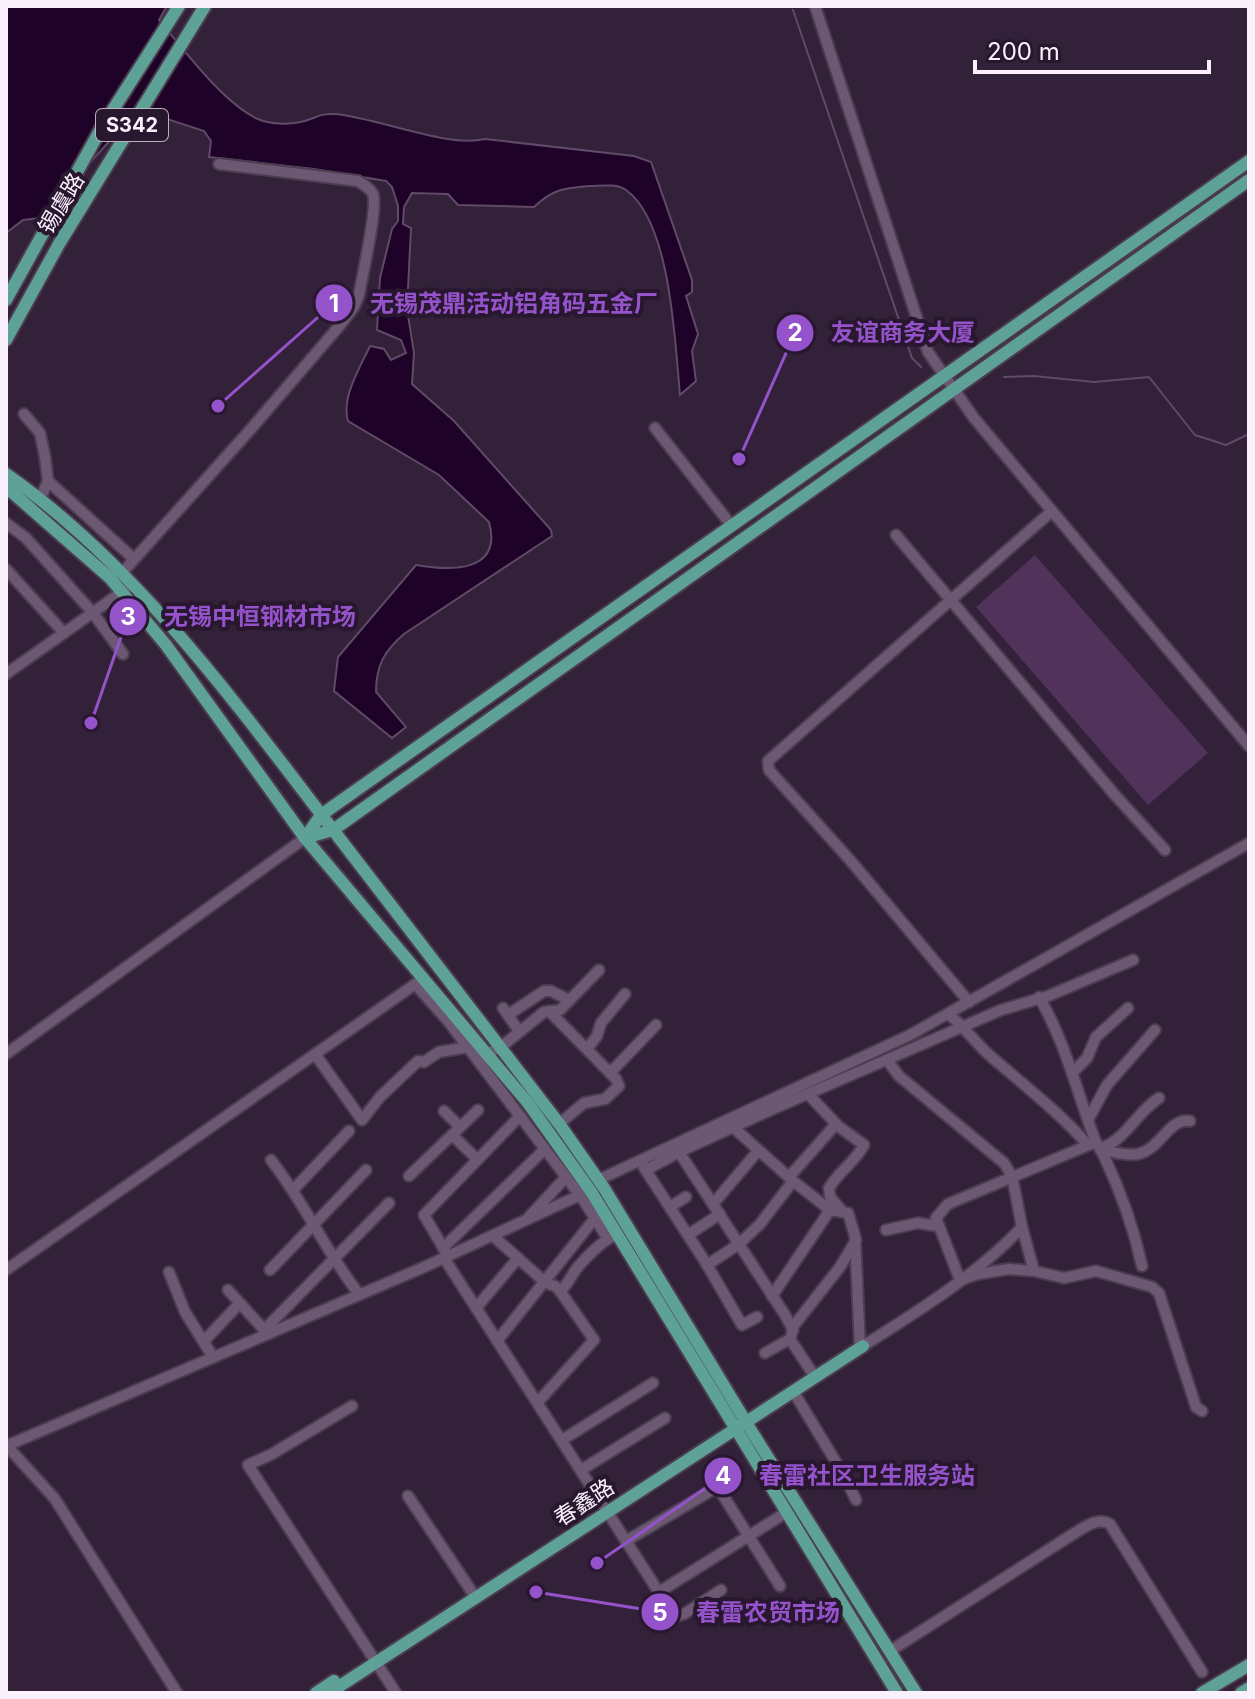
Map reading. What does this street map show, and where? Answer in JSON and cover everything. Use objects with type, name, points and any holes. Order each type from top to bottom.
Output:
[{"type":"main road","name":"锡虞路","points":[[6,300],[102,127],[179,6]]},
{"type":"main road","name":"锡虞路","points":[[6,340],[59,244],[205,6]]},
{"type":"main road","points":[[305,838],[321,815],[1249,161]]},
{"type":"main road","points":[[305,838],[333,830],[1249,180]]},
{"type":"main road","points":[[6,465],[9,484],[110,578],[126,588],[247,718],[559,1124],[598,1180],[787,1512],[897,1693]]},
{"type":"main road","points":[[9,484],[40,499],[121,574],[126,588],[305,838],[482,1056],[528,1103],[592,1193],[612,1236],[916,1693]]},
{"type":"main road","name":"春鑫路","points":[[316,1693],[474,1595],[718,1434],[739,1426],[862,1347]]},
{"type":"main road","name":"春鑫路","points":[[329,1693],[374,1659]]},
{"type":"main road","points":[[1202,1693],[1249,1665]]},
{"type":"main road","points":[[1241,1693],[1249,1688]]},
{"type":"street","points":[[815,6],[928,352],[974,418],[1249,746]]},
{"type":"street","points":[[121,574],[312,357],[354,307],[359,295],[372,213],[373,197],[367,187],[358,181],[219,164]]},
{"type":"street","points":[[24,414],[40,433],[48,481],[40,499]]},
{"type":"street","points":[[655,428],[731,525]]},
{"type":"street","points":[[48,481],[134,559]]},
{"type":"street","points":[[969,1002],[850,860],[769,770],[768,761],[1052,511]]},
{"type":"street","points":[[6,523],[26,538],[93,613],[123,654]]},
{"type":"street","points":[[896,535],[1114,794],[1165,850]]},
{"type":"street","points":[[6,569],[64,633]]},
{"type":"street","points":[[6,674],[126,588]]},
{"type":"street","points":[[6,1054],[305,838]]},
{"type":"street","points":[[643,1165],[910,1035],[1249,843]]},
{"type":"street","points":[[598,1180],[679,1152],[965,1027],[1133,960]]},
{"type":"street","points":[[482,1056],[501,1047],[549,1011],[560,1010],[599,970]]},
{"type":"street","points":[[6,1270],[420,981],[468,1047],[482,1056],[520,1116],[595,1218],[612,1236],[576,1269],[569,1284],[560,1291]]},
{"type":"street","points":[[519,1031],[506,1012],[544,991],[569,1000]]},
{"type":"street","points":[[587,1049],[597,1036],[601,1023],[625,994]]},
{"type":"street","points":[[1039,997],[1049,1014],[1089,1118],[1094,1145],[1130,1224],[1142,1266]]},
{"type":"street","points":[[1072,1073],[1087,1058],[1096,1037],[1128,1008]]},
{"type":"street","points":[[549,1011],[618,1084],[617,1091],[605,1099],[584,1103],[559,1124]]},
{"type":"street","points":[[948,1014],[965,1027],[980,1046],[1094,1145],[1121,1153],[1140,1154],[1154,1147],[1175,1123],[1190,1121]]},
{"type":"street","points":[[610,1073],[656,1025]]},
{"type":"street","points":[[1089,1118],[1107,1085],[1155,1030]]},
{"type":"street","points":[[315,1054],[362,1120],[380,1097],[418,1061],[424,1062],[439,1052],[468,1047]]},
{"type":"street","points":[[887,1060],[899,1076],[1004,1163],[1012,1176],[1034,1271]]},
{"type":"street","points":[[809,1095],[836,1124],[864,1145],[829,1188],[836,1211]]},
{"type":"street","points":[[960,1280],[936,1218],[948,1204],[1094,1145],[1114,1142],[1146,1107],[1159,1098]]},
{"type":"street","points":[[409,1176],[478,1110]]},
{"type":"street","points":[[444,1111],[477,1159]]},
{"type":"street","points":[[520,1116],[424,1215],[476,1308],[676,1616],[721,1590]]},
{"type":"street","points":[[707,1265],[739,1244],[760,1224],[791,1179],[836,1124]]},
{"type":"street","points":[[733,1127],[791,1179],[836,1211],[848,1213],[856,1240],[862,1347]]},
{"type":"street","points":[[293,1190],[349,1131]]},
{"type":"street","points":[[177,1693],[55,1499],[6,1446],[430,1264],[445,1254],[545,1149]]},
{"type":"street","points":[[688,1235],[716,1209],[758,1151]]},
{"type":"street","points":[[679,1152],[772,1296],[815,1377]]},
{"type":"street","points":[[271,1160],[359,1294]]},
{"type":"street","points":[[643,1165],[742,1325],[757,1317]]},
{"type":"street","points":[[270,1270],[366,1170]]},
{"type":"street","points":[[525,1221],[566,1177]]},
{"type":"street","points":[[445,1254],[493,1236],[580,1195]]},
{"type":"street","points":[[670,1207],[686,1197]]},
{"type":"street","points":[[267,1333],[269,1325],[389,1203]]},
{"type":"street","points":[[772,1296],[836,1211]]},
{"type":"street","points":[[497,1341],[595,1218]]},
{"type":"street","points":[[886,1230],[918,1223],[938,1226]]},
{"type":"street","points":[[862,1347],[960,1280],[1022,1227]]},
{"type":"street","points":[[493,1236],[546,1283],[560,1291],[594,1340],[538,1402]]},
{"type":"street","points":[[765,1353],[791,1334],[856,1240]]},
{"type":"street","points":[[476,1308],[518,1258]]},
{"type":"street","points":[[960,1280],[1009,1269],[1064,1278],[1096,1271],[1155,1289],[1159,1293],[1196,1407],[1202,1411]]},
{"type":"street","points":[[169,1272],[185,1312],[213,1357]]},
{"type":"street","points":[[228,1290],[267,1333]]},
{"type":"street","points":[[204,1341],[239,1304]]},
{"type":"street","points":[[562,1440],[653,1383]]},
{"type":"street","points":[[793,1391],[856,1500]]},
{"type":"street","points":[[352,1406],[248,1465],[396,1693]]},
{"type":"street","points":[[581,1470],[665,1418]]},
{"type":"street","points":[[626,1541],[714,1489],[719,1489],[780,1586]]},
{"type":"street","points":[[408,1496],[474,1595]]},
{"type":"street","points":[[659,1592],[787,1512]]},
{"type":"street","points":[[890,1651],[1070,1536],[1096,1521],[1104,1520],[1110,1524],[1202,1672]]},
{"type":"shaded area","points":[[6,6],[167,6],[159,20],[192,60],[218,89],[245,112],[268,122],[295,123],[335,114],[451,139],[485,139],[634,156],[651,162],[692,280],[692,292],[686,296],[698,334],[692,351],[696,381],[680,395],[673,316],[662,255],[641,206],[626,190],[608,185],[566,189],[547,196],[534,207],[458,205],[448,194],[412,193],[404,207],[403,224],[411,228],[407,309],[414,353],[412,384],[454,421],[551,530],[552,536],[404,634],[391,647],[382,660],[376,692],[406,727],[392,738],[334,691],[338,657],[416,565],[444,568],[470,565],[481,560],[488,551],[491,539],[489,522],[439,475],[348,421],[349,393],[370,346],[384,349],[391,360],[406,353],[401,340],[377,330],[380,278],[392,229],[398,221],[398,206],[392,187],[386,181],[314,169],[209,157],[211,141],[204,131],[149,113],[114,136],[40,218],[23,220],[6,233]]},
{"type":"shaded area","points":[[1035,555],[1208,753],[1148,805],[976,607]]},
{"type":"waterway","points":[[793,10],[912,358],[921,367]]},
{"type":"waterway","points":[[1004,377],[1034,376],[1094,382],[1149,377],[1195,435],[1226,445],[1249,434]]},
{"type":"place","name":"无锡茂鼎活动铝角码五金厂","points":[[218,406]]},
{"type":"place","name":"友谊商务大厦","points":[[739,459]]},
{"type":"place","name":"无锡中恒钢材市场","points":[[91,723]]},
{"type":"place","name":"春雷社区卫生服务站","points":[[597,1563]]},
{"type":"place","name":"春雷农贸市场","points":[[536,1592]]}]
